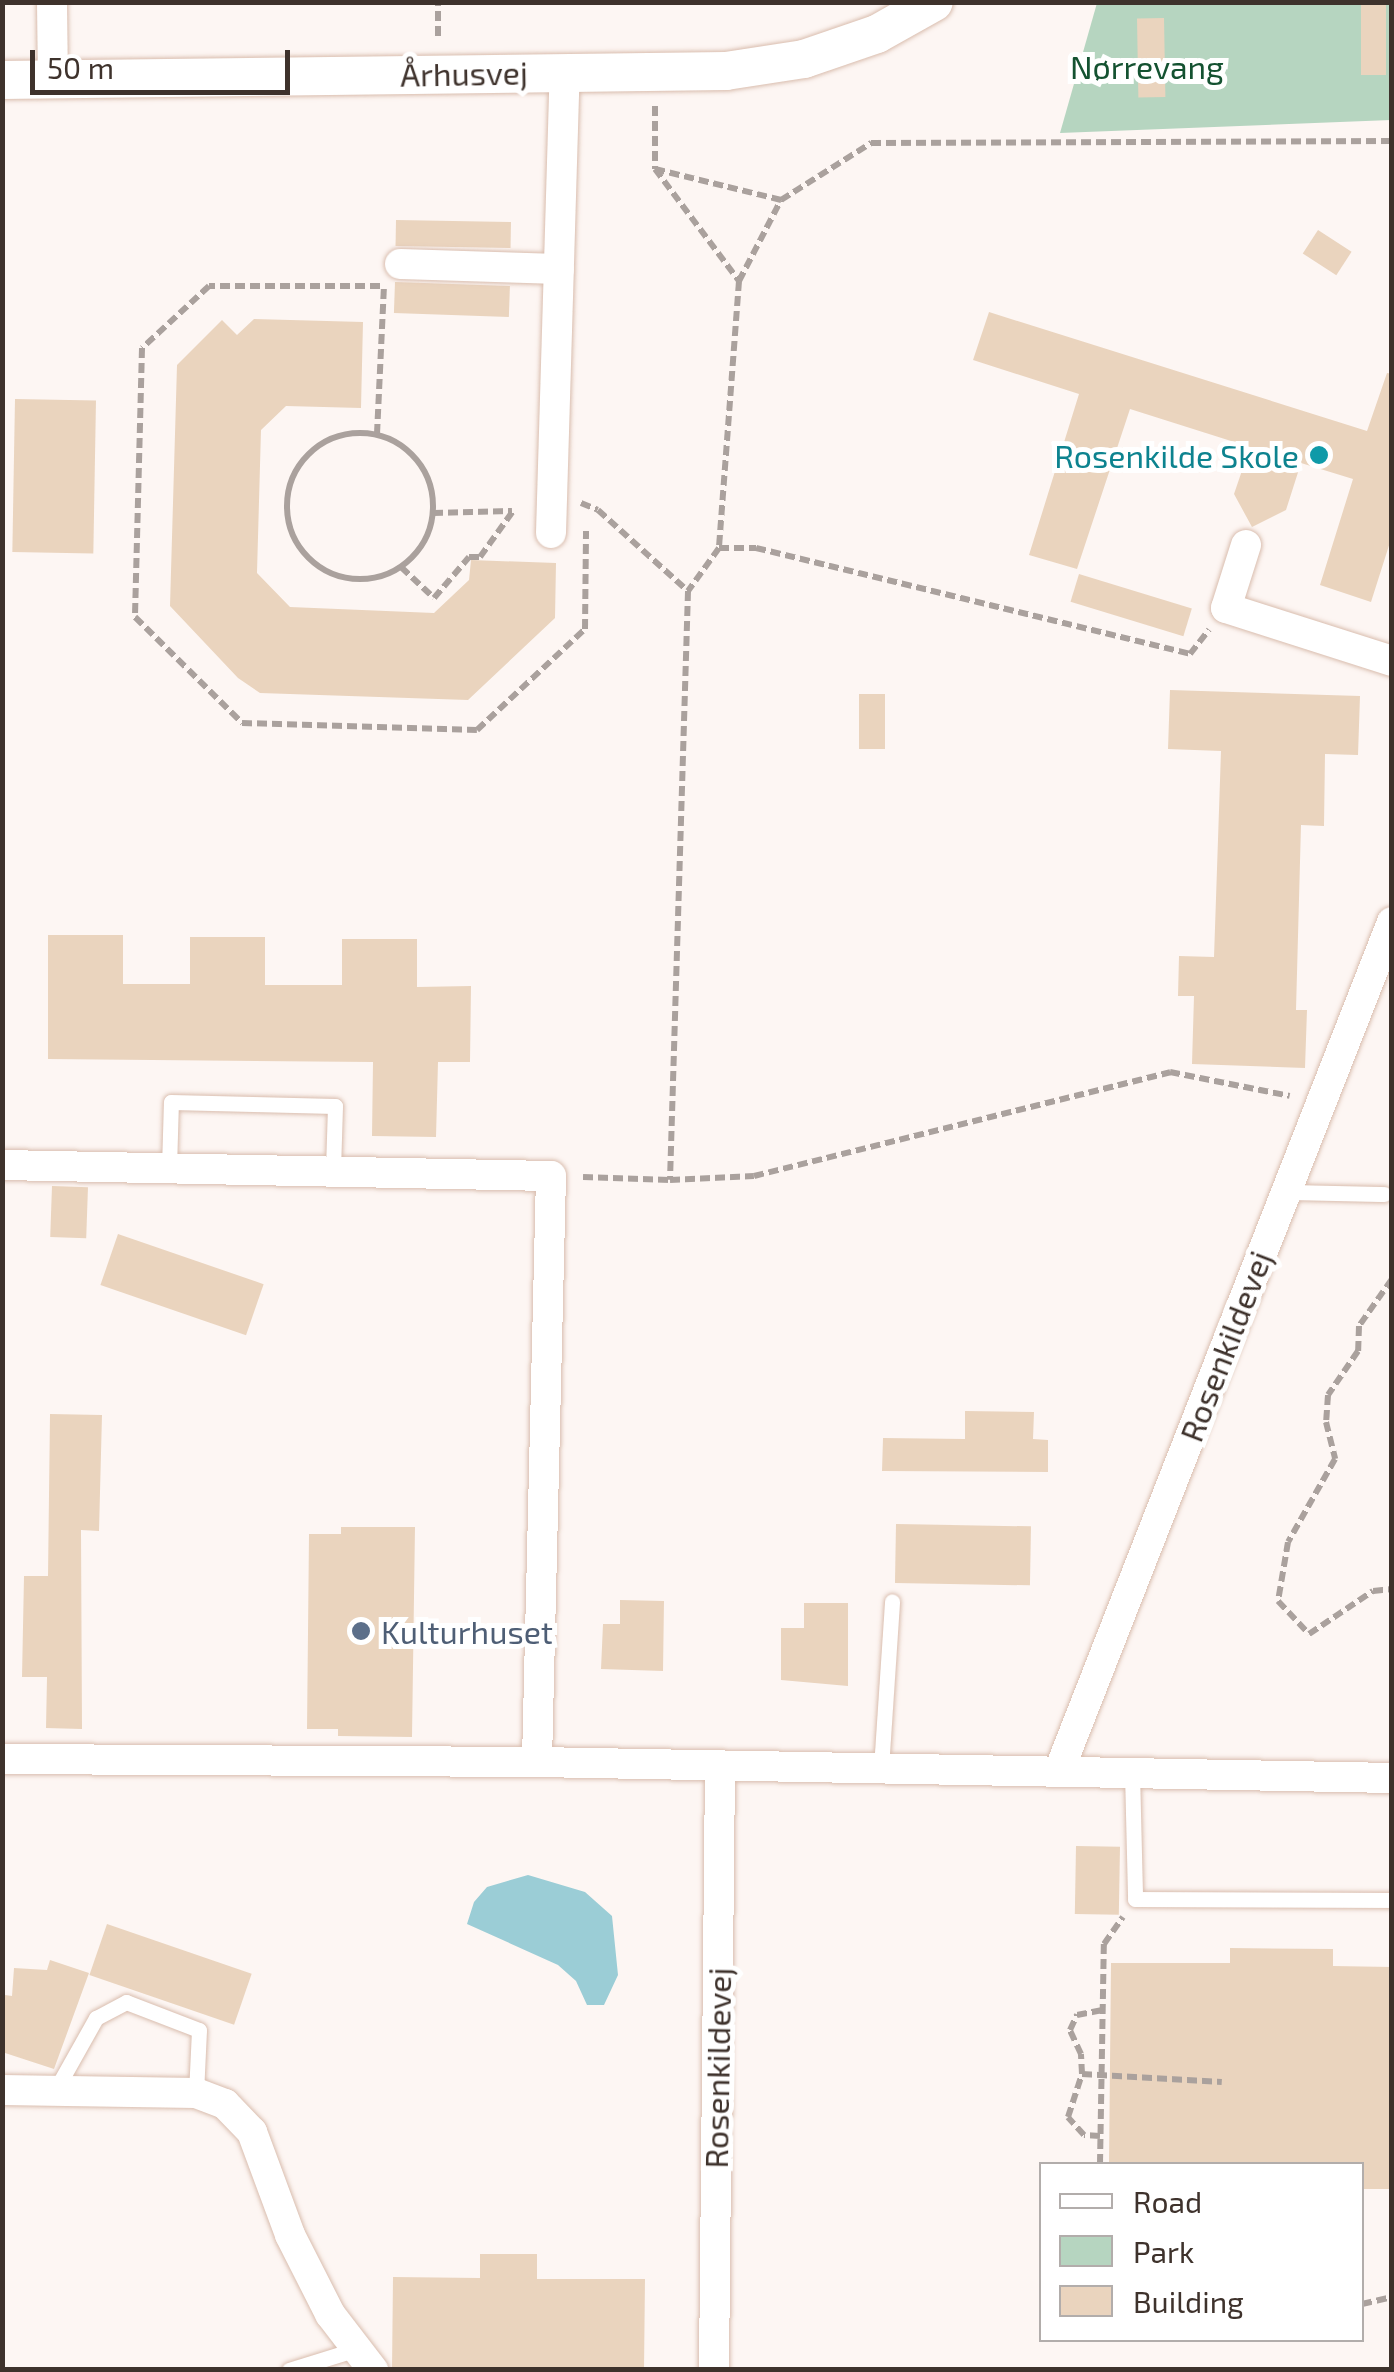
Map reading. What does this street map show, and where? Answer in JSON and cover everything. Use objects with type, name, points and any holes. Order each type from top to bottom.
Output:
[{"type":"street","points":[[52,2],[53,80]]},
{"type":"street","name":"Århusvej","points":[[2,80],[726,71],[804,59],[876,34],[934,2]]},
{"type":"street","name":"Århusvej","points":[[552,512],[565,72]]},
{"type":"street","points":[[392,275],[559,269]]},
{"type":"street","points":[[1246,545],[1226,608],[1392,662]]},
{"type":"street","name":"Rosenkildevej","points":[[1060,1771],[1392,922]]},
{"type":"street","points":[[2,1165],[551,1176],[538,1762]]},
{"type":"street","points":[[2,1759],[538,1762],[1392,1778]]},
{"type":"street","name":"Rosenkildevej","points":[[714,2370],[720,1766]]},
{"type":"street","points":[[2,2090],[196,2092],[225,2104],[252,2132],[290,2235],[330,2314],[365,2360]]},
{"type":"lane","points":[[169,1168],[171,1102],[335,1106],[333,1171]]},
{"type":"lane","points":[[1286,1192],[1384,1194]]},
{"type":"lane","points":[[881,1768],[892,1601]]},
{"type":"lane","points":[[1132,1772],[1135,1898],[1392,1900]]},
{"type":"lane","points":[[55,2091],[96,2018],[126,2002],[200,2030],[196,2092]]},
{"type":"lane","points":[[288,2370],[365,2360]]},
{"type":"path","points":[[438,2],[438,36]]},
{"type":"path","points":[[656,70],[654,170],[738,280]]},
{"type":"path","points":[[670,1180],[688,590],[720,548],[738,280],[782,200],[871,143],[1392,141]]},
{"type":"path","points":[[654,170],[782,200]]},
{"type":"path","points":[[377,434],[392,275],[208,286],[142,348],[135,617],[242,723],[477,730],[585,629],[587,505]]},
{"type":"path","points":[[346,433],[377,434],[405,447],[425,470],[434,500],[433,512],[430,530],[414,557],[389,575],[359,581],[328,574],[304,555],[289,528],[286,497],[296,468],[318,445],[346,433]]},
{"type":"path","points":[[433,512],[552,512],[587,505],[598,510],[688,590]]},
{"type":"path","points":[[401,567],[434,598],[469,557],[480,557],[513,512]]},
{"type":"path","points":[[720,548],[756,548],[1190,654],[1226,608]]},
{"type":"path","points":[[551,1176],[670,1180],[754,1176],[1170,1072],[1321,1102]]},
{"type":"path","points":[[1392,1279],[1359,1326],[1358,1350],[1328,1395],[1326,1422],[1335,1459],[1288,1542],[1278,1601],[1309,1634],[1373,1591],[1392,1589]]},
{"type":"path","points":[[1100,2162],[1104,1944],[1135,1898]]},
{"type":"path","points":[[1100,2136],[1084,2135],[1068,2116],[1082,2074],[1081,2054],[1070,2030],[1077,2015],[1103,2010]]},
{"type":"path","points":[[1082,2074],[1222,2082]]},
{"type":"path","points":[[1364,2304],[1392,2297]]},
{"type":"green space","name":"Nørrevang","points":[[1097,3],[1391,3],[1391,120],[1060,133]]},
{"type":"water","points":[[528,1875],[585,1892],[612,1916],[618,1975],[604,2005],[587,2005],[576,1981],[558,1965],[467,1924],[474,1902],[487,1887]]},
{"type":"building","points":[[1361,2],[1386,2],[1386,75],[1361,75]]},
{"type":"building","points":[[1137,18],[1164,18],[1165,97],[1138,97]]},
{"type":"building","points":[[396,220],[511,222],[511,248],[396,246]]},
{"type":"building","points":[[1318,230],[1352,252],[1336,275],[1303,253]]},
{"type":"building","points":[[395,282],[510,286],[509,317],[394,313]]},
{"type":"building","name":"Rosenkilde Skole","points":[[989,312],[1367,431],[1387,373],[1392,374],[1392,536],[1371,602],[1320,585],[1353,479],[1301,463],[1286,510],[1252,527],[1234,494],[1250,447],[1130,409],[1077,569],[1029,555],[1079,394],[973,360]]},
{"type":"building","points":[[254,319],[363,322],[361,408],[286,406],[261,430],[257,573],[290,607],[434,613],[469,580],[471,560],[556,563],[555,618],[468,700],[260,693],[238,678],[170,606],[177,365],[222,320],[237,335]]},
{"type":"building","points":[[15,399],[96,400],[93,553],[12,552]]},
{"type":"building","points":[[1079,574],[1192,608],[1183,636],[1071,602]]},
{"type":"building","points":[[1170,690],[1360,696],[1358,755],[1325,754],[1324,826],[1301,825],[1296,1010],[1307,1010],[1305,1068],[1192,1064],[1194,996],[1178,996],[1179,956],[1214,957],[1221,751],[1168,749]]},
{"type":"building","points":[[859,694],[885,694],[885,749],[859,749]]},
{"type":"building","points":[[48,935],[123,935],[123,984],[190,984],[190,937],[265,937],[265,985],[342,985],[342,939],[417,939],[417,987],[471,986],[470,1062],[438,1062],[436,1137],[372,1136],[373,1062],[48,1059]]},
{"type":"building","points":[[52,1186],[88,1187],[86,1238],[50,1237]]},
{"type":"building","points":[[118,1234],[264,1284],[246,1335],[100,1285]]},
{"type":"building","points":[[965,1411],[1034,1412],[1033,1439],[1048,1440],[1048,1472],[882,1471],[883,1438],[965,1439]]},
{"type":"building","points":[[50,1414],[102,1415],[99,1531],[81,1530],[82,1729],[46,1728],[47,1677],[22,1677],[24,1576],[48,1576]]},
{"type":"building","points":[[896,1524],[1031,1526],[1030,1585],[895,1583]]},
{"type":"building","name":"Kulturhuset","points":[[341,1527],[415,1527],[412,1737],[338,1736],[338,1729],[307,1729],[309,1534],[341,1534]]},
{"type":"building","points":[[620,1600],[664,1601],[663,1671],[601,1669],[603,1624],[620,1624]]},
{"type":"building","points":[[804,1603],[848,1603],[848,1686],[781,1680],[781,1628],[804,1628]]},
{"type":"building","points":[[1076,1846],[1120,1847],[1119,1915],[1075,1914]]},
{"type":"building","points":[[107,1924],[252,1974],[234,2025],[89,1975]]},
{"type":"building","points":[[1230,1948],[1333,1949],[1333,1966],[1392,1967],[1392,2189],[1364,2189],[1364,2162],[1109,2162],[1111,1963],[1230,1963]]},
{"type":"building","points":[[50,1960],[89,1973],[54,2069],[2,2052],[5,1995],[12,1996],[14,1968],[47,1970]]},
{"type":"building","points":[[480,2254],[537,2254],[537,2279],[645,2279],[644,2370],[392,2370],[393,2277],[480,2278]]},
{"type":"place","name":"Rosenkilde Skole","points":[[1319,455]]},
{"type":"place","name":"Kulturhuset","points":[[361,1631]]}]
